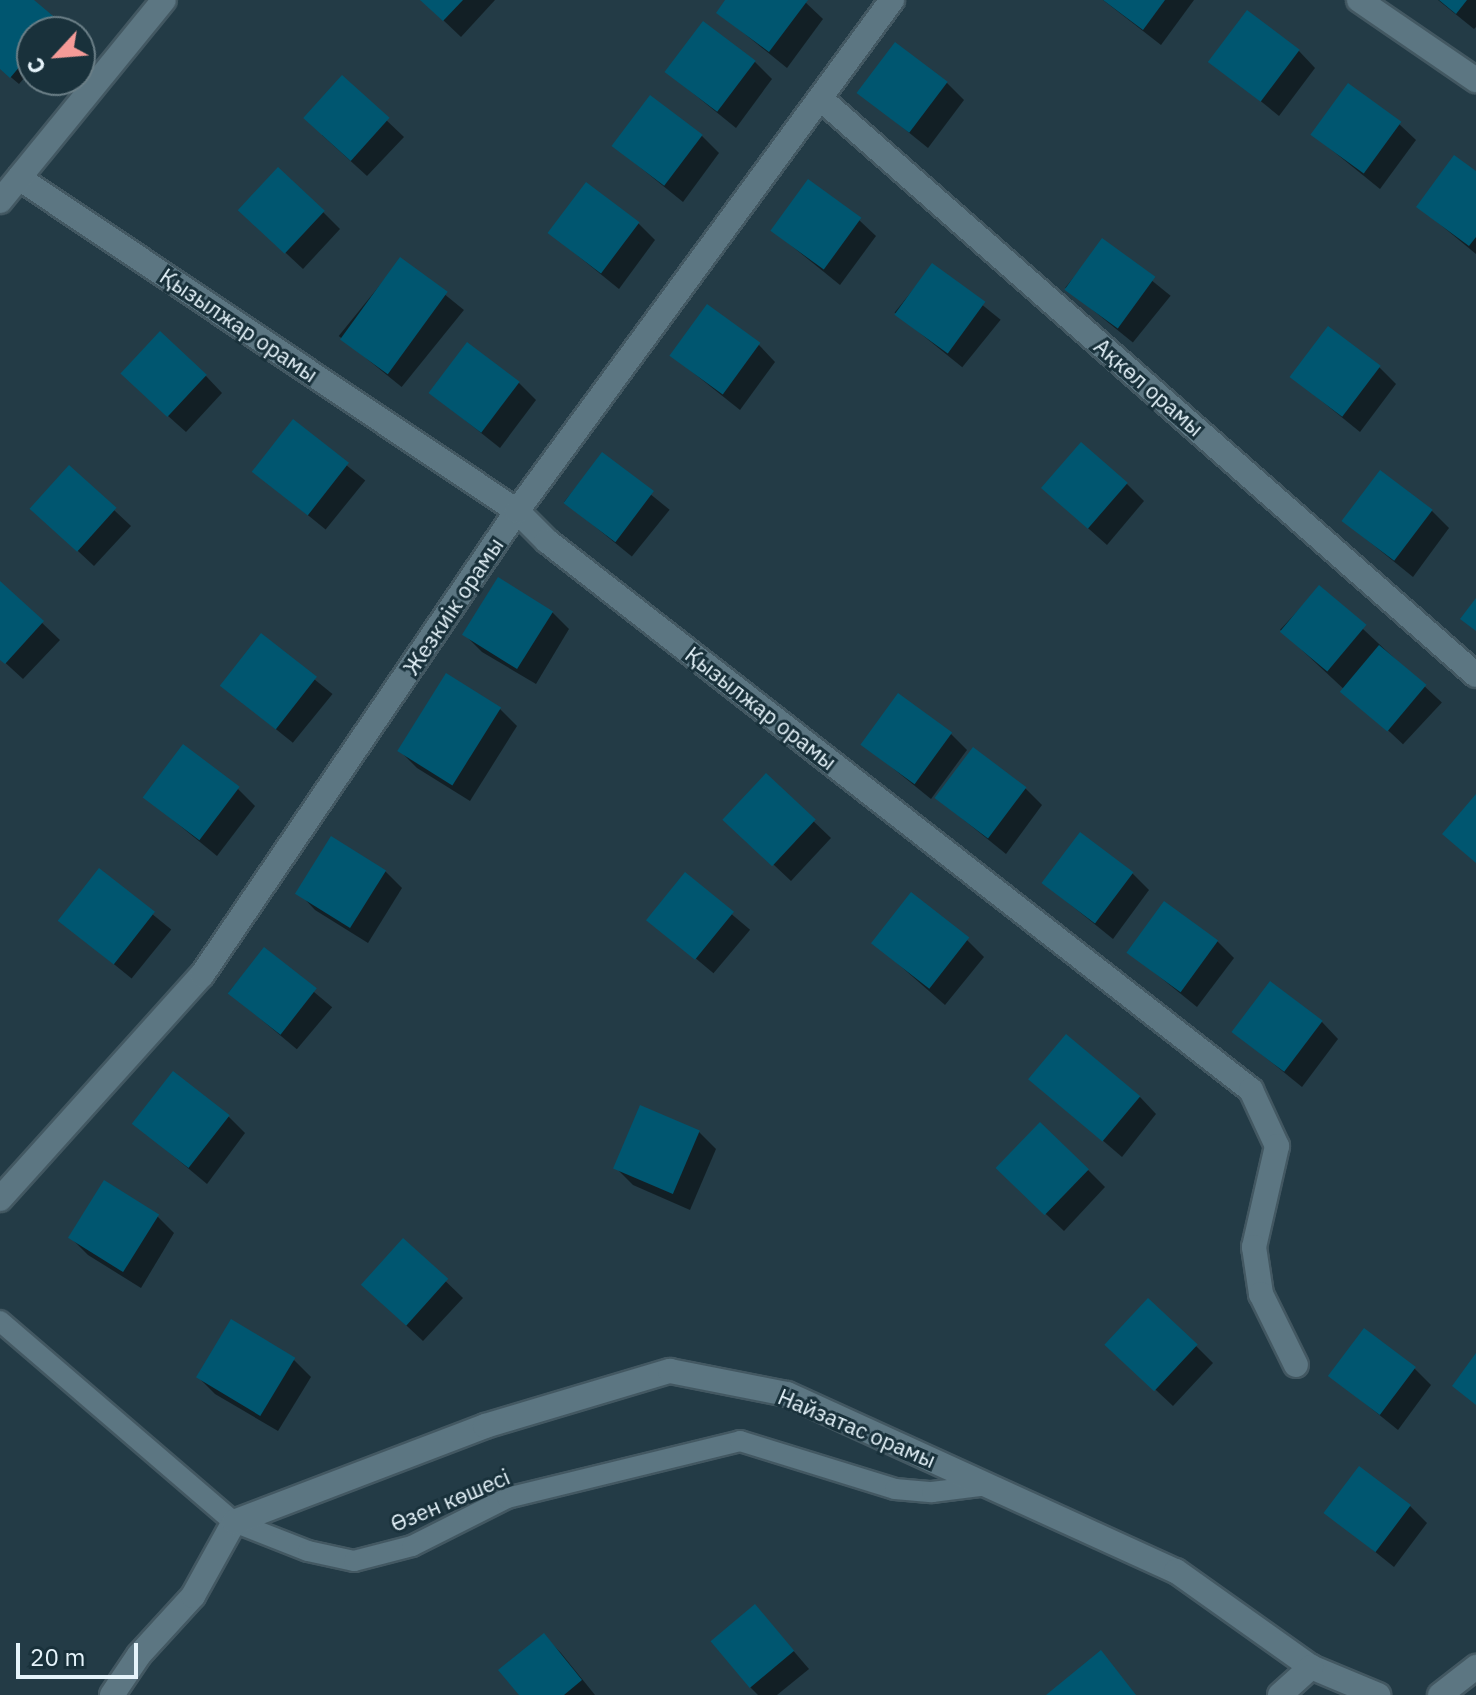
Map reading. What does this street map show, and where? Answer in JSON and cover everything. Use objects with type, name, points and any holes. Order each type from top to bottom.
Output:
[{"type":"street","points":[[0,201],[164,0]]},
{"type":"street","name":"Жезкиік орамы","points":[[0,1199],[202,975],[517,511],[892,0]]},
{"type":"street","points":[[1359,0],[1476,80]]},
{"type":"street","name":"Ақкөл орамы","points":[[821,99],[1476,675]]},
{"type":"street","name":"Қызылжар орамы","points":[[19,178],[517,511],[547,541],[1251,1090],[1277,1146],[1254,1247],[1261,1294],[1296,1365]]},
{"type":"street","name":"Найзатас орамы","points":[[234,1522],[485,1426],[670,1371],[787,1394],[1176,1571],[1311,1667],[1378,1695]]},
{"type":"street","points":[[112,1695],[139,1655],[193,1596],[234,1522]]},
{"type":"street","points":[[1280,1695],[1311,1667]]},
{"type":"street","points":[[1440,1695],[1476,1667]]},
{"type":"lane","name":"Өзен көшесі","points":[[0,1321],[234,1522],[308,1551],[354,1561],[412,1546],[507,1498],[740,1441],[895,1489],[988,1485]]},
{"type":"building","points":[[0,0],[34,0],[53,16],[16,16],[16,71],[10,78],[0,69]]},
{"type":"building","points":[[420,0],[463,0],[443,21]]},
{"type":"building","points":[[725,0],[808,0],[769,52],[716,13]]},
{"type":"building","points":[[1103,0],[1165,0],[1143,30]]},
{"type":"building","points":[[1439,0],[1467,0],[1456,14]]},
{"type":"building","points":[[1247,10],[1300,50],[1261,102],[1208,62]]},
{"type":"building","points":[[703,21],[756,61],[717,112],[664,72]]},
{"type":"building","points":[[895,42],[948,82],[909,133],[856,93]]},
{"type":"building","points":[[342,75],[390,118],[351,161],[303,118]]},
{"type":"building","points":[[1348,83],[1401,122],[1364,174],[1310,135]]},
{"type":"building","points":[[650,95],[703,135],[664,186],[611,146]]},
{"type":"building","points":[[1454,155],[1476,171],[1476,237],[1469,246],[1416,207]]},
{"type":"building","points":[[278,167],[325,211],[285,254],[238,210]]},
{"type":"building","points":[[808,179],[861,218],[824,270],[770,231]]},
{"type":"building","points":[[586,182],[640,222],[601,273],[547,233]]},
{"type":"building","points":[[1102,238],[1155,277],[1118,329],[1064,290]]},
{"type":"building","points":[[400,257],[448,292],[388,374],[340,340]]},
{"type":"building","points":[[932,263],[985,302],[948,354],[894,315]]},
{"type":"building","points":[[707,304],[760,343],[723,395],[669,356]]},
{"type":"building","points":[[1328,326],[1381,366],[1342,417],[1289,377]]},
{"type":"building","points":[[160,331],[207,375],[167,417],[120,373]]},
{"type":"building","points":[[467,342],[520,382],[481,433],[428,393]]},
{"type":"building","points":[[293,419],[349,463],[308,516],[252,472]]},
{"type":"building","points":[[1081,442],[1128,483],[1088,529],[1041,488]]},
{"type":"building","points":[[602,452],[654,491],[615,542],[563,503]]},
{"type":"building","points":[[69,465],[117,508],[77,552],[30,509]]},
{"type":"building","points":[[1380,470],[1433,510],[1394,561],[1341,521]]},
{"type":"building","points":[[498,577],[553,611],[517,669],[462,635]]},
{"type":"building","points":[[0,581],[44,621],[5,664],[0,660]]},
{"type":"building","points":[[1319,585],[1366,625],[1327,672],[1280,632]]},
{"type":"building","points":[[1476,598],[1476,631],[1460,619]]},
{"type":"building","points":[[261,633],[317,677],[276,730],[220,686]]},
{"type":"building","points":[[1379,645],[1426,685],[1387,732],[1340,692]]},
{"type":"building","points":[[446,673],[501,707],[452,785],[397,751]]},
{"type":"building","points":[[898,693],[952,732],[915,784],[860,745]]},
{"type":"building","points":[[183,744],[240,787],[199,840],[143,798]]},
{"type":"building","points":[[973,747],[1027,787],[988,838],[934,798]]},
{"type":"building","points":[[766,773],[816,819],[772,866],[722,820]]},
{"type":"building","points":[[1476,794],[1476,863],[1442,834]]},
{"type":"building","points":[[1080,832],[1134,872],[1095,923],[1041,883]]},
{"type":"building","points":[[331,836],[386,870],[350,928],[295,894]]},
{"type":"building","points":[[99,868],[155,912],[114,965],[58,921]]},
{"type":"building","points":[[685,872],[734,912],[695,960],[646,920]]},
{"type":"building","points":[[911,892],[969,938],[929,989],[871,943]]},
{"type":"building","points":[[1164,901],[1218,940],[1181,992],[1126,953]]},
{"type":"building","points":[[264,947],[317,988],[280,1035],[228,993]]},
{"type":"building","points":[[1270,981],[1323,1021],[1284,1072],[1231,1032]]},
{"type":"building","points":[[1066,1034],[1140,1096],[1102,1142],[1028,1079]]},
{"type":"building","points":[[173,1071],[230,1115],[188,1168],[132,1124]]},
{"type":"building","points":[[640,1105],[700,1130],[673,1194],[613,1169]]},
{"type":"building","points":[[1040,1122],[1089,1169],[1044,1215],[996,1168]]},
{"type":"building","points":[[104,1180],[159,1214],[123,1272],[68,1238]]},
{"type":"building","points":[[403,1238],[448,1279],[406,1326],[361,1285]]},
{"type":"building","points":[[1148,1298],[1198,1344],[1154,1391],[1104,1345]]},
{"type":"building","points":[[231,1319],[295,1358],[260,1416],[196,1377]]},
{"type":"building","points":[[1364,1328],[1416,1367],[1380,1415],[1328,1376]]},
{"type":"building","points":[[1476,1353],[1476,1405],[1452,1386]]},
{"type":"building","points":[[1359,1466],[1411,1505],[1375,1552],[1323,1513]]},
{"type":"building","points":[[755,1604],[794,1651],[750,1688],[711,1641]]},
{"type":"building","points":[[544,1633],[582,1680],[564,1695],[519,1695],[498,1670]]},
{"type":"building","points":[[1101,1650],[1136,1695],[1046,1695]]}]
